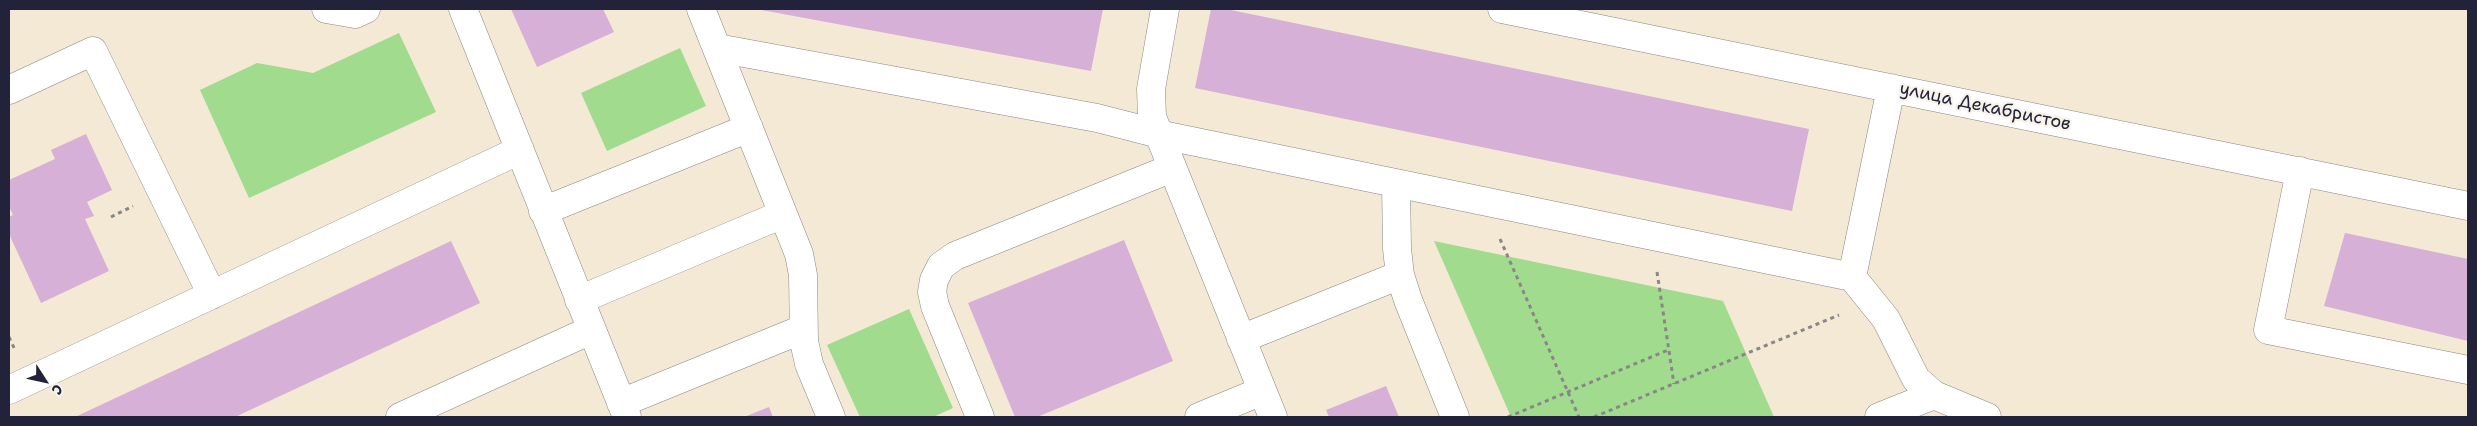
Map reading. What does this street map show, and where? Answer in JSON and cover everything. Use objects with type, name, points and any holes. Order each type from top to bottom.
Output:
[{"type":"street","points":[[326,9],[355,14],[366,9]]},
{"type":"street","points":[[463,9],[624,410],[803,329]]},
{"type":"street","points":[[701,9],[802,265],[803,329],[809,364],[831,417]]},
{"type":"street","points":[[1165,9],[1150,98],[1157,134],[1273,417]]},
{"type":"street","name":"улица Декабристов","points":[[1502,9],[2468,206]]},
{"type":"street","points":[[717,48],[1097,118],[1157,134],[1852,277],[1891,327],[1909,369],[1916,380],[1934,395],[1987,417]]},
{"type":"street","points":[[9,90],[93,51],[212,295]]},
{"type":"street","points":[[1852,277],[1892,88]]},
{"type":"street","points":[[543,211],[749,128]]},
{"type":"street","points":[[9,390],[520,150]]},
{"type":"street","points":[[980,417],[935,306],[932,292],[934,280],[941,266],[955,256],[1172,168]]},
{"type":"street","points":[[2300,172],[2268,330],[2468,370]]},
{"type":"street","points":[[1396,184],[1397,249],[1400,274],[1408,300],[1454,417]]},
{"type":"street","points":[[579,300],[783,214]]},
{"type":"street","points":[[1241,339],[1400,274]]},
{"type":"street","points":[[400,417],[592,330]]},
{"type":"street","points":[[1199,417],[1262,391]]},
{"type":"street","points":[[1887,416],[1934,395]]},
{"type":"path","points":[[1484,202],[1579,417]]},
{"type":"path","points":[[1652,236],[1674,384]]},
{"type":"path","points":[[1594,417],[1872,301]]},
{"type":"path","points":[[1508,417],[1668,350]]},
{"type":"green space","points":[[399,33],[436,112],[249,198],[200,90],[257,63],[313,73]]},
{"type":"green space","points":[[680,48],[706,106],[607,151],[581,93]]},
{"type":"green space","points":[[1434,241],[1723,301],[1774,417],[1511,417]]},
{"type":"green space","points":[[909,309],[953,408],[933,417],[860,417],[827,345]]},
{"type":"building","points":[[511,9],[603,9],[614,32],[537,67]]},
{"type":"building","points":[[756,9],[1103,9],[1091,71]]},
{"type":"building","points":[[1211,9],[1226,9],[1809,129],[1792,211],[1195,88]]},
{"type":"building","points":[[86,134],[112,190],[87,202],[94,216],[85,219],[109,271],[41,303],[9,234],[9,217],[13,215],[9,206],[9,180],[55,159],[51,150]]},
{"type":"building","points":[[2345,233],[2468,259],[2468,341],[2324,306]]},
{"type":"building","points":[[1124,240],[1173,361],[1037,417],[1015,417],[968,303]]},
{"type":"building","points":[[451,241],[480,303],[235,417],[75,417]]},
{"type":"building","points":[[1386,386],[1399,417],[1329,417],[1326,410]]},
{"type":"building","points":[[769,407],[773,417],[744,417]]}]
